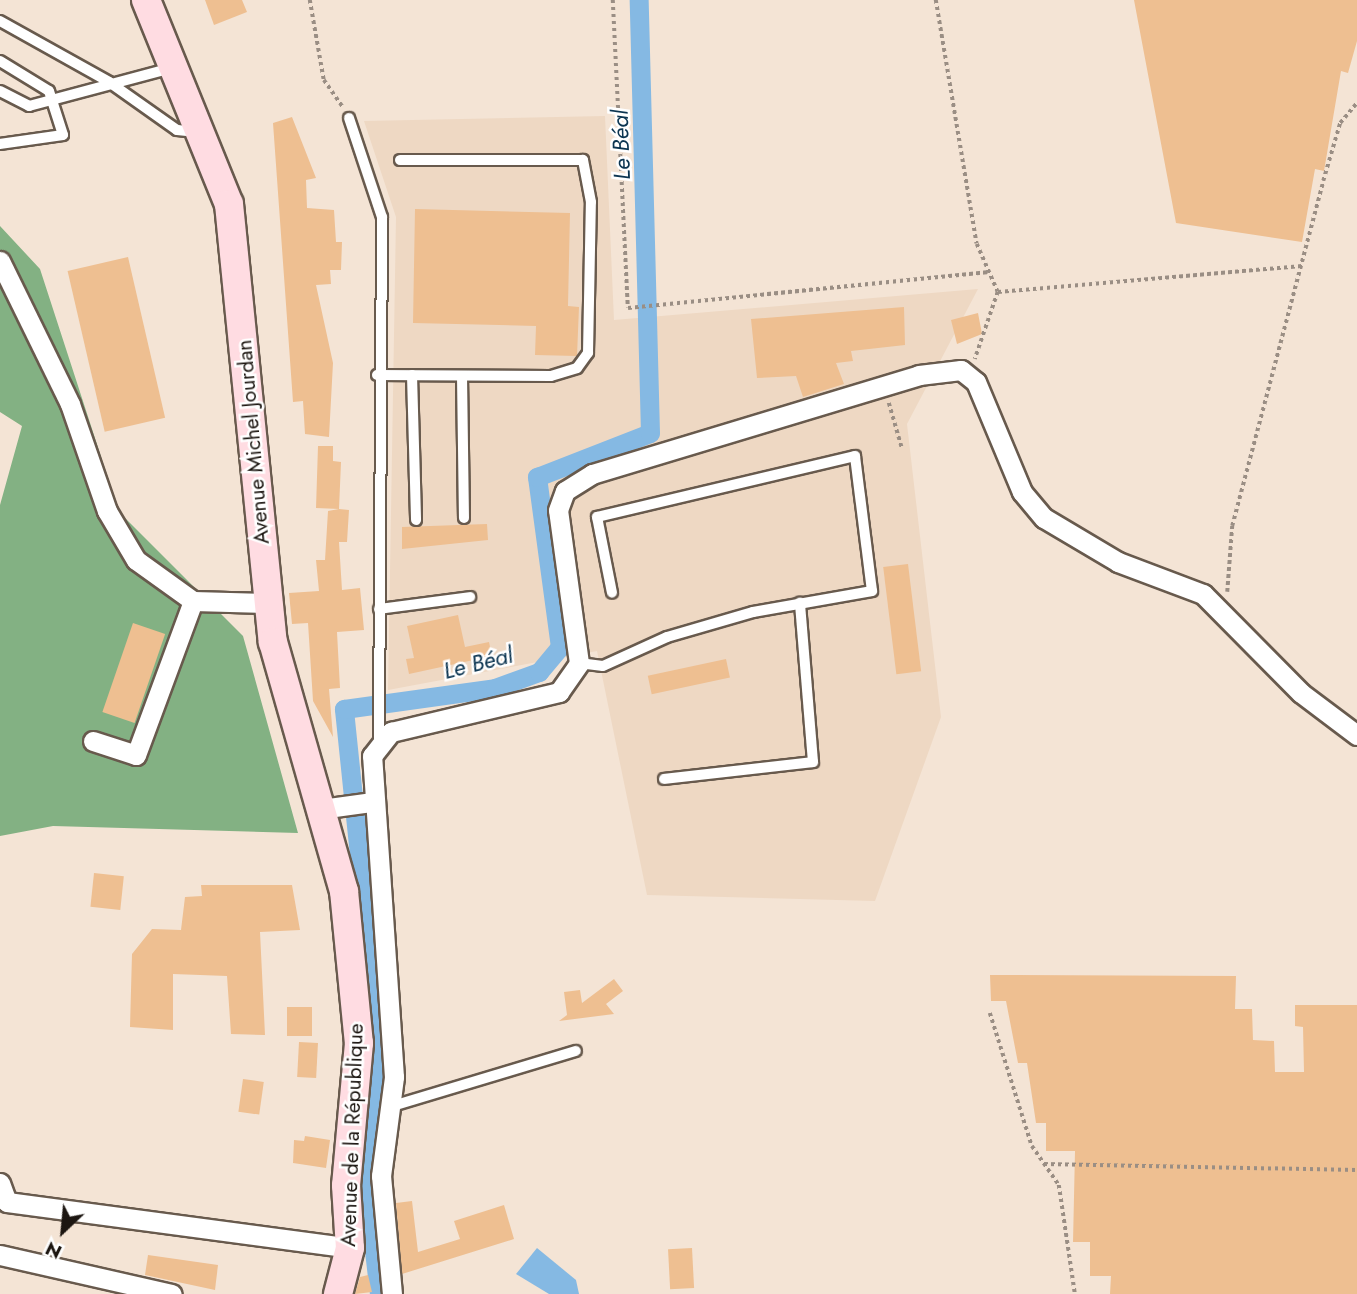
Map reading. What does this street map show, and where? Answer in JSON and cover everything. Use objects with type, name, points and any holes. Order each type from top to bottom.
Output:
[{"type":"main road","name":"Avenue Michel Jourdan","points":[[146,0],[197,132],[220,171],[235,238],[266,603],[284,697],[330,808],[344,891]]},
{"type":"main road","name":"Avenue de la République","points":[[338,1294],[350,1248],[346,1185],[359,1043],[344,891]]},
{"type":"street","points":[[0,261],[70,404],[107,511],[136,560],[192,601],[266,603]]},
{"type":"street","points":[[392,1294],[382,1234],[388,1107],[393,1064],[367,804],[379,741],[415,725],[559,692],[579,663],[559,536],[565,491],[592,474],[879,390],[919,375],[968,373],[1022,492],[1044,518],[1118,562],[1203,594],[1226,612],[1301,693],[1357,735]]},
{"type":"street","points":[[93,741],[136,755],[192,601]]},
{"type":"street","points":[[330,808],[367,804]]},
{"type":"street","points":[[0,1183],[7,1202],[350,1248]]},
{"type":"street","points":[[0,1255],[173,1294]]},
{"type":"lane","points":[[0,21],[109,82],[177,130],[197,132]]},
{"type":"lane","points":[[0,61],[56,101],[63,135],[0,144]]},
{"type":"lane","points":[[0,90],[29,106],[56,101],[109,82],[172,68]]},
{"type":"lane","points":[[349,118],[382,217],[377,375],[379,741]]},
{"type":"lane","points":[[377,375],[551,376],[577,368],[588,353],[591,202],[583,160],[400,160]]},
{"type":"lane","points":[[412,375],[416,520]]},
{"type":"lane","points":[[462,376],[464,518]]},
{"type":"lane","points":[[579,663],[603,666],[667,637],[800,603],[872,591],[855,456],[597,517],[612,593]]},
{"type":"lane","points":[[379,609],[470,597]]},
{"type":"lane","points":[[664,779],[813,762],[800,603]]},
{"type":"lane","points":[[388,1107],[576,1051]]},
{"type":"path","points":[[310,0],[324,80],[349,118]]},
{"type":"path","points":[[613,0],[624,296],[628,308],[659,308],[989,272]]},
{"type":"path","points":[[936,0],[977,244],[998,292],[988,336],[968,373]]},
{"type":"path","points":[[1226,612],[1232,526],[1340,123],[1357,103]]},
{"type":"path","points":[[998,292],[1302,266]]},
{"type":"path","points":[[879,390],[897,414],[902,448]]},
{"type":"path","points":[[990,1013],[1032,1146],[1059,1185],[1075,1294]]},
{"type":"path","points":[[1044,1164],[1357,1170]]},
{"type":"shaded area","points":[[605,116],[614,320],[978,289],[907,424],[941,717],[875,901],[647,895],[597,651],[388,690],[396,217],[364,121]]},
{"type":"green space","points":[[0,226],[40,269],[119,512],[243,636],[298,833],[53,826],[0,836],[0,505],[22,426],[0,412]]},
{"type":"water","points":[[537,1248],[576,1280],[579,1294],[549,1294],[516,1274]]},
{"type":"building","points":[[205,0],[242,0],[247,12],[214,25]]},
{"type":"building","points":[[1134,0],[1357,0],[1357,41],[1348,73],[1341,71],[1324,171],[1315,169],[1302,242],[1176,223]]},
{"type":"building","points":[[292,117],[316,178],[306,180],[307,208],[334,210],[336,242],[342,242],[341,270],[330,270],[331,284],[316,285],[333,363],[329,437],[305,434],[303,401],[293,402],[273,123]]},
{"type":"building","points":[[415,209],[570,213],[568,306],[579,307],[577,356],[535,355],[536,326],[413,323]]},
{"type":"building","points":[[128,257],[165,418],[105,432],[68,271]]},
{"type":"building","points":[[904,307],[905,345],[851,351],[853,361],[836,363],[844,384],[803,397],[796,376],[757,378],[751,319]]},
{"type":"building","points":[[978,313],[982,334],[957,344],[951,320]]},
{"type":"building","points":[[318,446],[333,446],[333,461],[341,462],[339,509],[316,508]]},
{"type":"building","points":[[349,510],[347,542],[339,542],[342,590],[360,588],[364,630],[337,632],[340,688],[329,689],[333,737],[313,701],[308,623],[292,624],[289,593],[319,591],[316,560],[325,560],[328,511]]},
{"type":"building","points":[[487,524],[488,540],[402,549],[402,527]]},
{"type":"building","points":[[908,564],[921,671],[896,674],[883,567]]},
{"type":"building","points":[[458,615],[465,647],[489,642],[492,656],[409,674],[406,659],[414,658],[407,626]]},
{"type":"building","points":[[133,623],[165,634],[135,723],[102,712]]},
{"type":"building","points":[[726,659],[730,678],[652,694],[648,676]]},
{"type":"building","points":[[94,873],[124,876],[120,910],[90,907]]},
{"type":"building","points":[[201,885],[292,885],[300,930],[260,932],[265,1035],[231,1034],[227,976],[173,974],[173,1030],[130,1027],[132,954],[152,929],[181,930],[185,897],[202,896]]},
{"type":"building","points":[[990,975],[1236,976],[1235,1009],[1252,1009],[1253,1040],[1274,1041],[1275,1072],[1304,1072],[1303,1027],[1295,1026],[1295,1005],[1357,1005],[1357,1294],[1110,1294],[1111,1276],[1090,1276],[1090,1242],[1073,1242],[1075,1151],[1046,1151],[1046,1123],[1036,1123],[1027,1063],[1018,1063],[1006,1001],[991,1001]]},
{"type":"building","points":[[614,979],[623,991],[606,1004],[614,1014],[559,1021],[567,1015],[564,992],[580,990],[582,1003]]},
{"type":"building","points":[[287,1007],[312,1007],[312,1036],[287,1036]]},
{"type":"building","points":[[299,1042],[318,1043],[316,1078],[297,1077]]},
{"type":"building","points":[[243,1079],[264,1082],[259,1115],[238,1112]]},
{"type":"building","points":[[305,1136],[330,1140],[326,1168],[293,1163],[294,1140],[304,1141]]},
{"type":"building","points":[[412,1201],[418,1252],[460,1239],[454,1221],[504,1205],[514,1239],[402,1274],[396,1203]]},
{"type":"building","points":[[692,1248],[694,1288],[670,1289],[668,1249]]},
{"type":"building","points":[[148,1255],[218,1265],[215,1290],[145,1275]]},
{"type":"building","points":[[368,1275],[372,1292],[355,1294],[360,1277]]},
{"type":"waterway","name":"Le Béal","points":[[379,1294],[366,1181],[380,1058],[344,709],[495,688],[539,672],[560,647],[537,477],[650,433],[639,0]]}]
